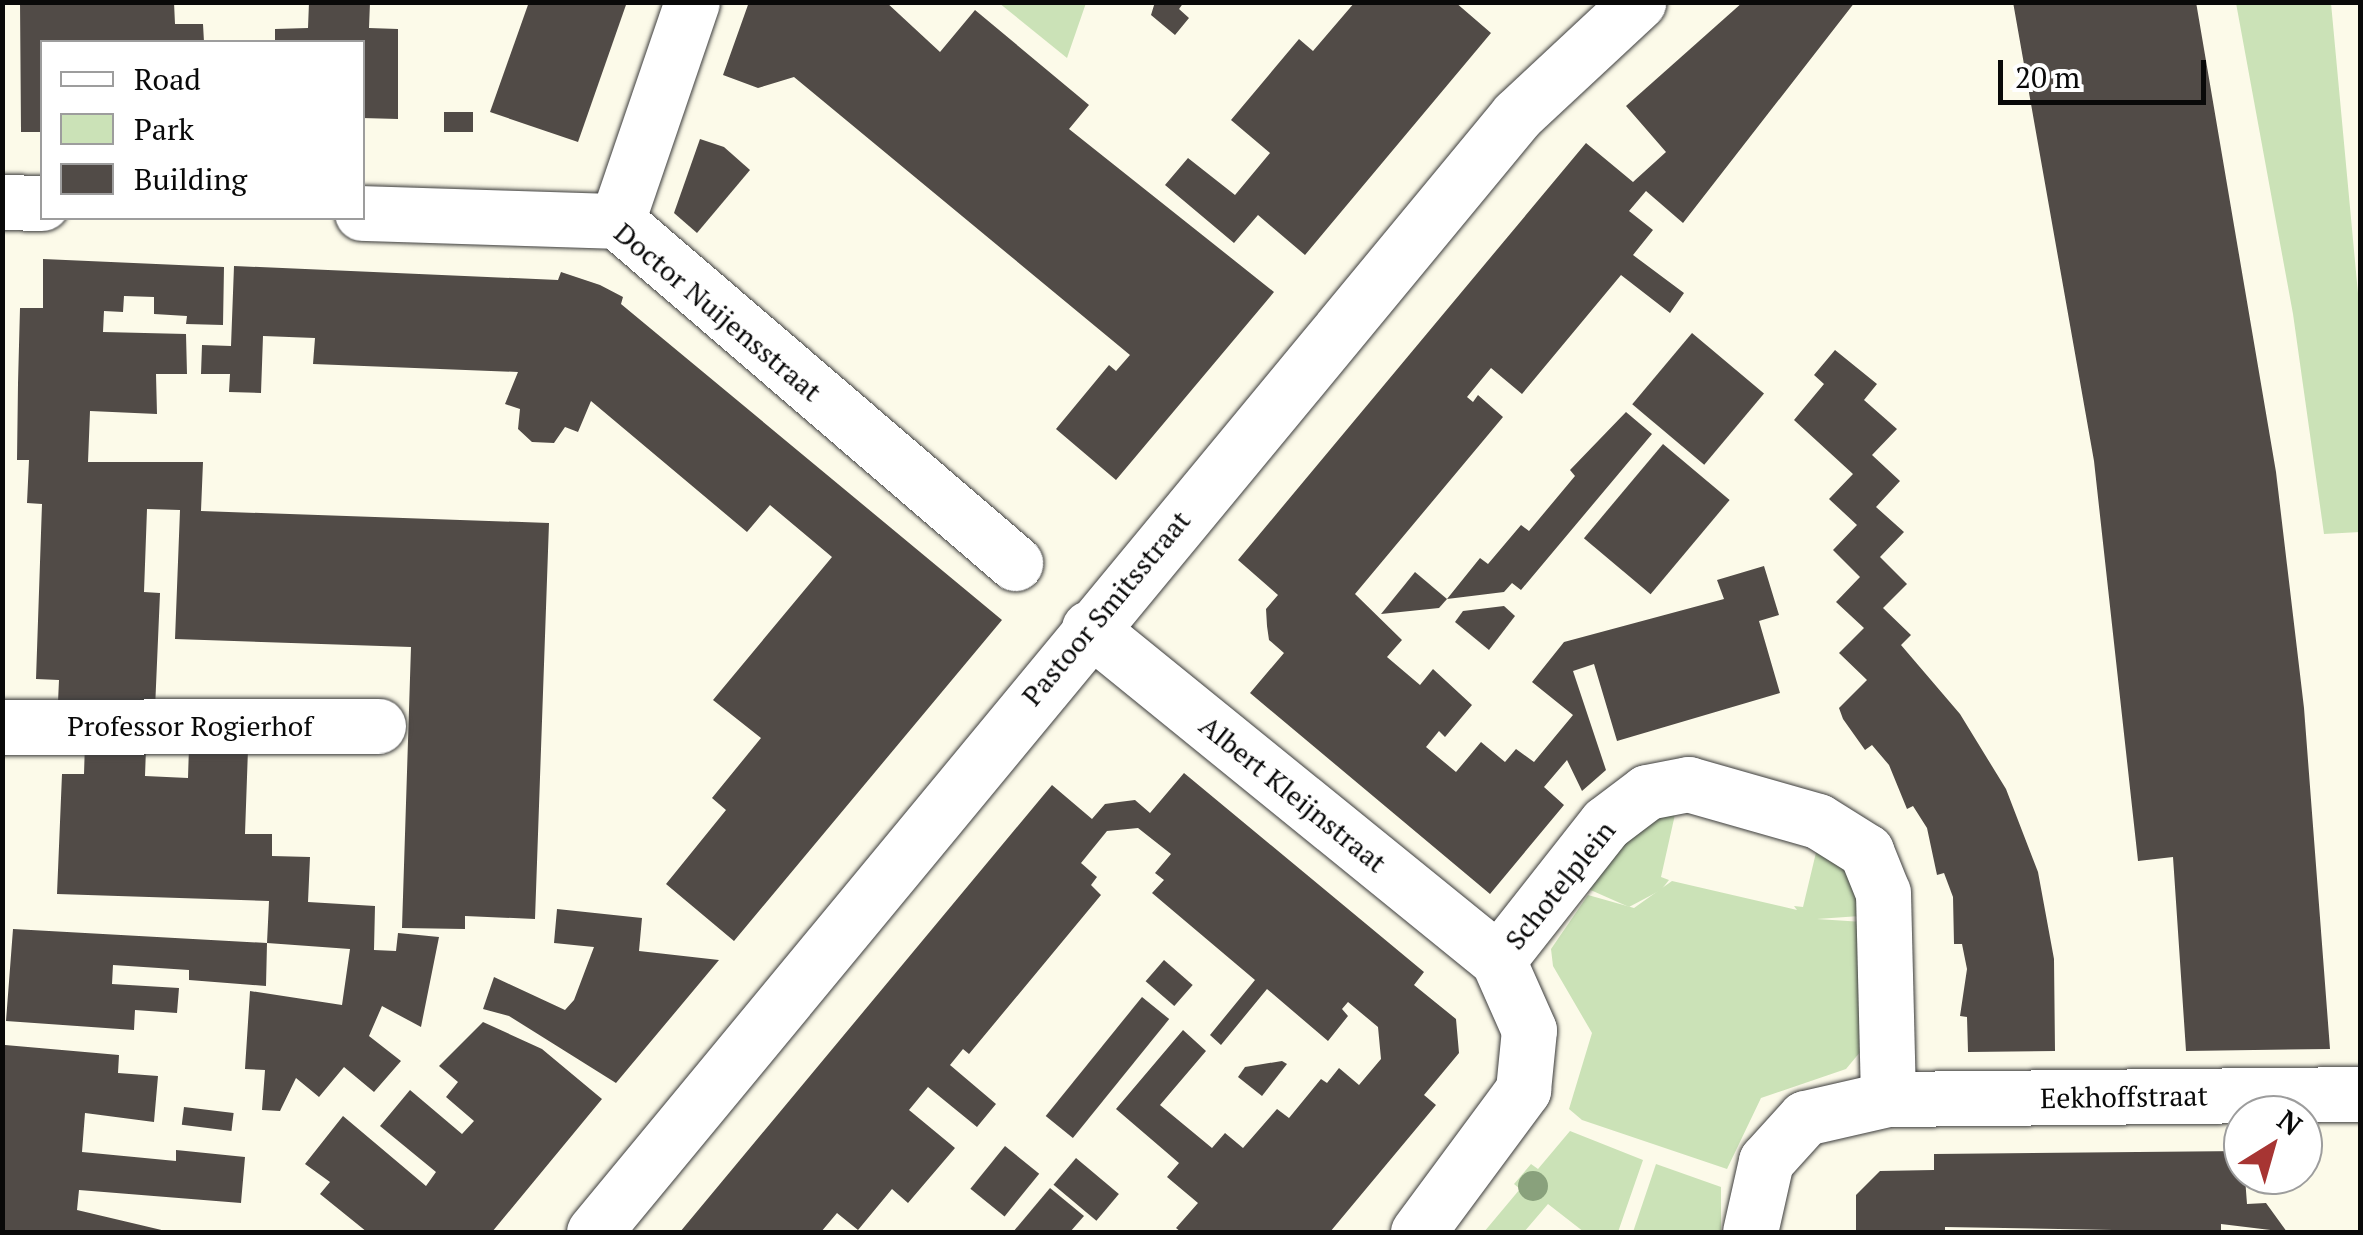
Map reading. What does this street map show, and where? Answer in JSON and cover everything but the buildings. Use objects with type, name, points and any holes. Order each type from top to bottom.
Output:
[{"type":"street","points":[[617,221],[692,2]]},
{"type":"street","name":"Pastoor Smitsstraat","points":[[594,1232],[1089,628],[1517,116],[1638,2]]},
{"type":"street","points":[[2,202],[40,203]]},
{"type":"street","name":"Doctor Nuijensstraat","points":[[365,213],[617,221],[1014,563]]},
{"type":"street","name":"Albert Kleijnstraat","points":[[1089,628],[1498,960]]},
{"type":"street","name":"Professor Rogierhof","points":[[2,727],[378,726]]},
{"type":"street","name":"Schotelplein","points":[[1418,1232],[1523,1090],[1529,1030],[1498,960],[1606,823],[1647,792],[1688,784],[1818,821],[1866,851],[1883,893],[1888,1100]]},
{"type":"street","name":"Eekhoffstraat","points":[[1888,1100],[2360,1094]]},
{"type":"street","points":[[1750,1232],[1766,1161],[1806,1118],[1888,1100]]},
{"type":"green space","points":[[999,3],[1086,3],[1067,58]]},
{"type":"green space","points":[[2236,3],[2331,3],[2360,315],[2360,532],[2324,534],[2293,314]]},
{"type":"green space","points":[[1676,810],[1661,877],[1669,880],[1661,890],[1629,907],[1586,888],[1636,827]]},
{"type":"green space","points":[[1819,840],[1851,872],[1860,916],[1817,919],[1863,922],[1861,1051],[1846,1069],[1761,1098],[1727,1169],[1582,1120],[1569,1109],[1592,1033],[1553,966],[1551,949],[1588,895],[1634,908],[1672,881],[1797,910],[1794,906],[1803,907]]},
{"type":"green space","points":[[1570,1131],[1643,1160],[1618,1232],[1584,1232],[1548,1204],[1524,1232],[1484,1232],[1520,1189],[1514,1184],[1531,1164],[1538,1169]]},
{"type":"green space","points":[[1656,1164],[1721,1187],[1721,1232],[1633,1232]]}]
